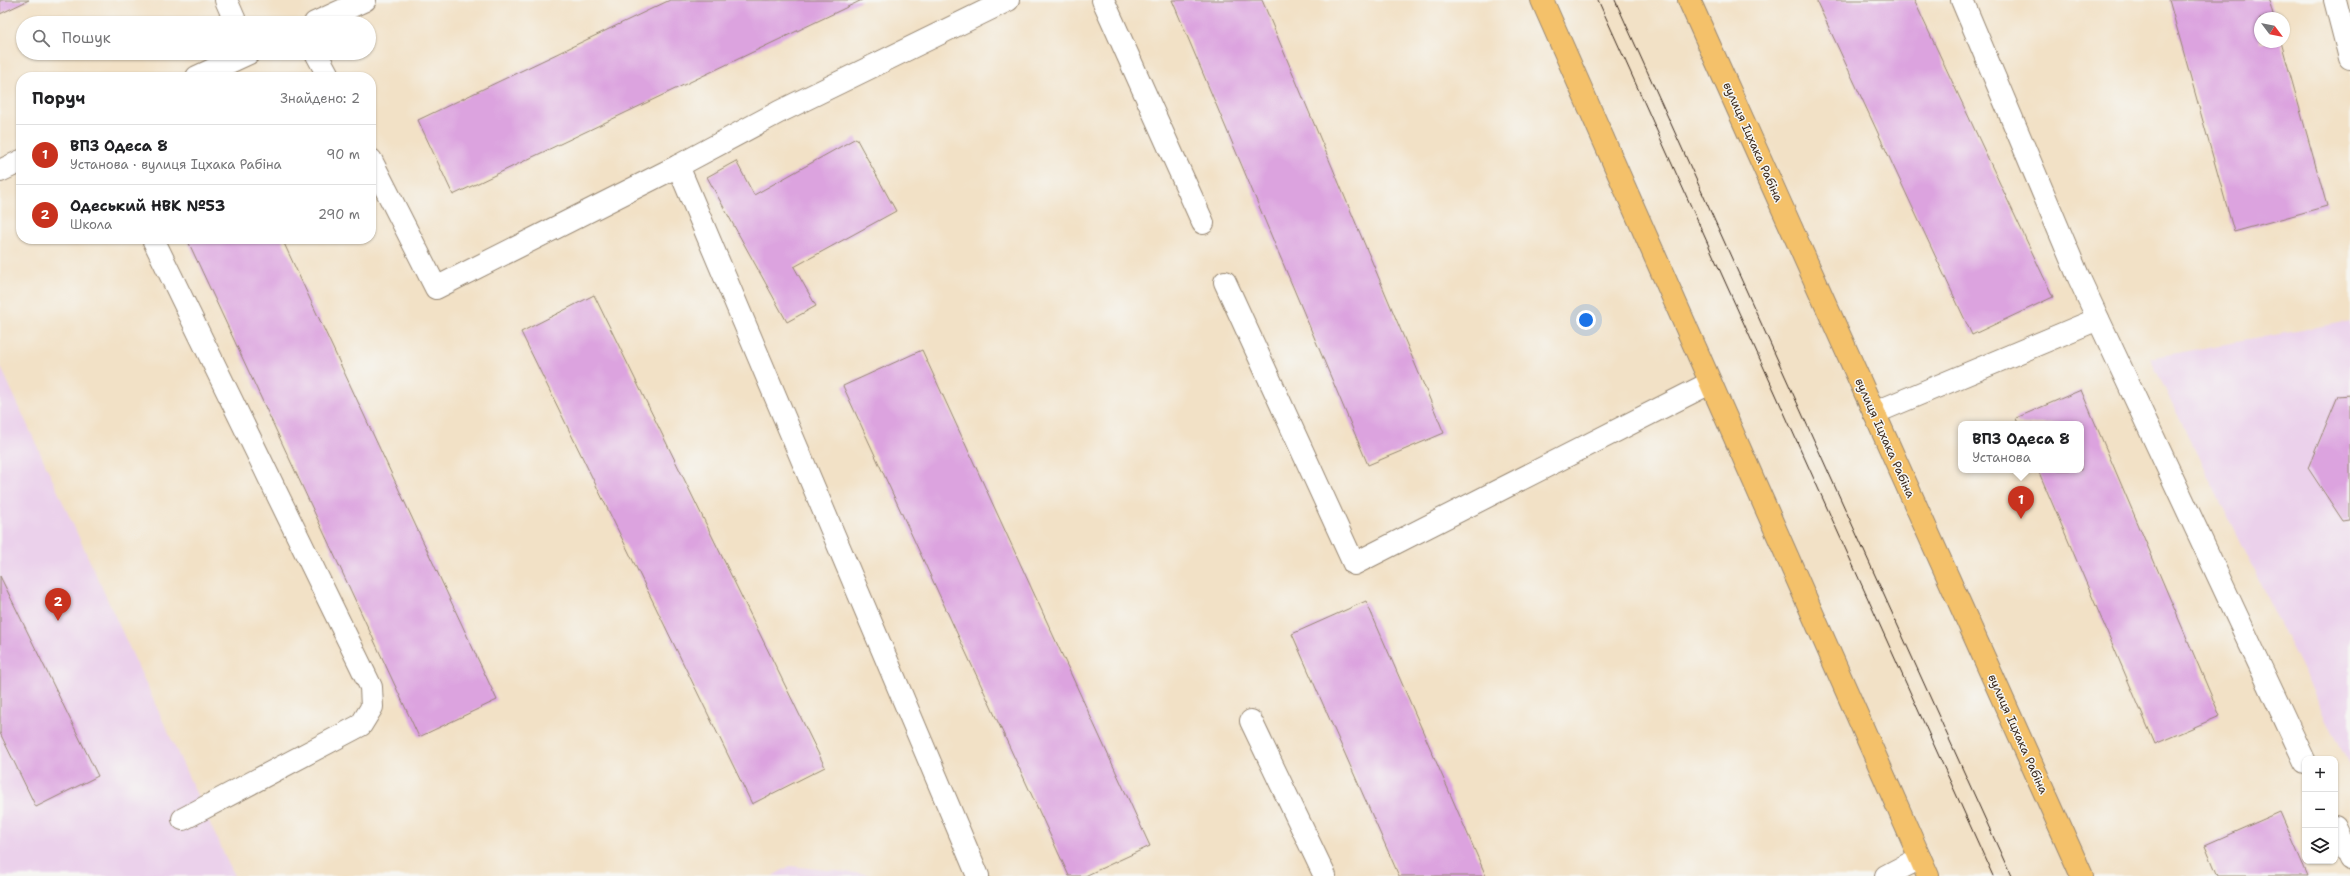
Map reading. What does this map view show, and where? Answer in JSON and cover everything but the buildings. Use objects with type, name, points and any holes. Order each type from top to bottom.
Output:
[{"type":"main road","points":[[1542,0],[1924,867]]},
{"type":"main road","name":"вулиця Іцхака Рабіна","points":[[1689,0],[2082,876]]},
{"type":"street","points":[[226,0],[233,16]]},
{"type":"street","points":[[330,16],[365,0]]},
{"type":"street","points":[[376,170],[436,288],[678,166],[779,112],[1008,0]]},
{"type":"street","points":[[1103,0],[1203,223]]},
{"type":"street","points":[[1962,0],[2098,319],[2302,756]]},
{"type":"street","points":[[2335,0],[2350,58]]},
{"type":"street","points":[[207,72],[234,60]]},
{"type":"street","points":[[320,60],[326,72]]},
{"type":"street","points":[[0,171],[16,163]]},
{"type":"street","points":[[678,166],[978,876]]},
{"type":"street","points":[[155,244],[371,687],[372,707],[361,725],[183,819]]},
{"type":"street","points":[[1224,282],[1354,564],[1710,383]]},
{"type":"street","points":[[1874,413],[2098,319]]},
{"type":"street","points":[[1251,721],[1325,876]]},
{"type":"street","points":[[2335,828],[2350,859]]},
{"type":"street","points":[[1886,876],[1924,867]]},
{"type":"shaded area","points":[[2350,321],[2350,767],[2150,358]]},
{"type":"shaded area","points":[[0,365],[234,876],[0,876]]},
{"type":"shaded area","points":[[790,866],[866,874],[870,876],[772,876]]},
{"type":"tram line","points":[[1598,0],[1993,876]]},
{"type":"tram line","points":[[1615,0],[2011,876]]},
{"type":"place","name":"ВПЗ Одеса 8","points":[[2021,519]]},
{"type":"place","name":"Одеський НВК №53","points":[[58,621]]}]
